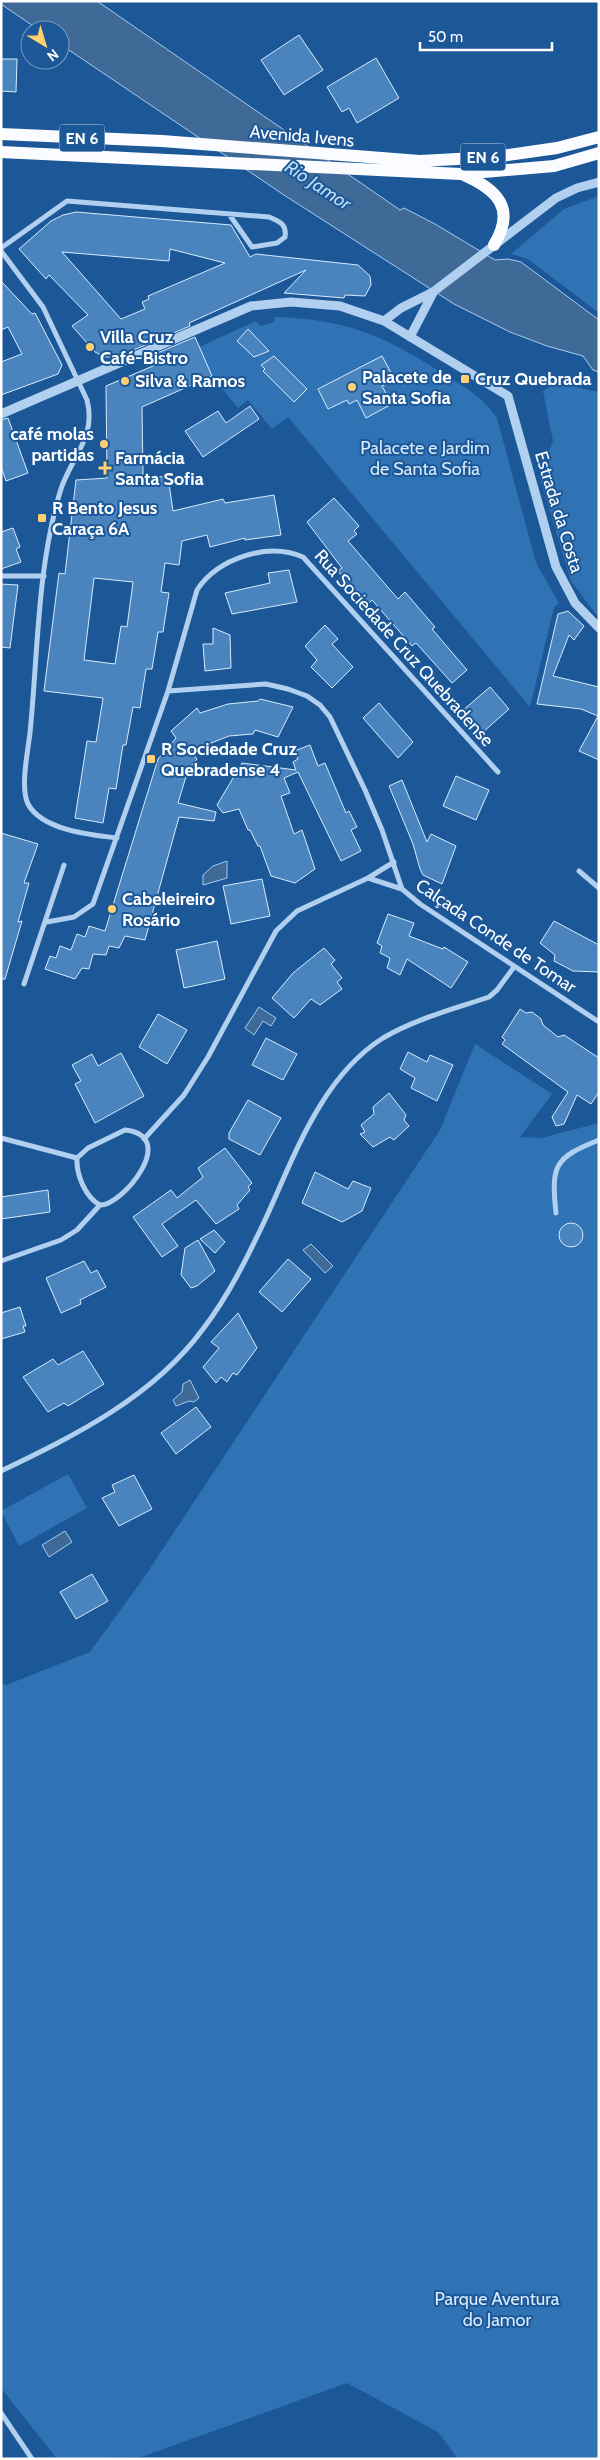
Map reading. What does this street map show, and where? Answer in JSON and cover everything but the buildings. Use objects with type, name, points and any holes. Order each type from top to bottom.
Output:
[{"type":"main road","name":"Avenida Ivens","points":[[1,134],[162,142],[420,161],[494,157],[557,148],[599,137]]},
{"type":"main road","name":"Avenida Ivens","points":[[1,152],[461,174],[554,166],[599,153]]},
{"type":"main road","points":[[461,174],[489,188],[501,203],[504,218],[499,236],[494,245]]},
{"type":"street","points":[[384,321],[401,308],[433,292],[556,198],[577,188],[599,182]]},
{"type":"street","points":[[117,838],[92,836],[44,821],[35,814],[27,802],[26,760],[44,576],[52,524],[61,490],[86,438],[91,416],[87,400],[43,307],[1,250],[67,201],[269,217],[283,223],[286,230],[285,238],[277,243],[252,246],[229,214]]},
{"type":"street","points":[[1,414],[251,306],[291,302],[340,306],[384,321],[410,337],[433,292]]},
{"type":"street","name":"Estrada da Costa","points":[[410,337],[440,353],[508,396],[556,567],[575,603],[599,628]]},
{"type":"street","name":"Rua Sociedade Cruz Quebradense","points":[[47,922],[74,917],[93,904],[168,691],[194,599],[203,581],[227,563],[270,552],[294,553],[303,557],[498,772]]},
{"type":"street","points":[[1,576],[44,576]]},
{"type":"street","name":"Calçada Conde de Tomar","points":[[168,691],[266,684],[307,696],[320,705],[330,717],[365,790],[394,862],[402,889],[420,904],[599,1022]]},
{"type":"street","points":[[144,1139],[184,1095],[276,930],[297,911],[368,878],[394,862]]},
{"type":"street","points":[[24,984],[47,922],[64,865]]},
{"type":"street","points":[[579,871],[599,888]]},
{"type":"street","points":[[368,878],[402,889]]},
{"type":"street","points":[[1,1471],[58,1444],[105,1416],[157,1379],[182,1354],[228,1294],[306,1131],[342,1075],[362,1054],[402,1028],[489,997],[497,990],[514,967]]},
{"type":"street","points":[[1,1261],[61,1240],[76,1230],[100,1205],[112,1203],[144,1165],[149,1156],[149,1148],[144,1139],[132,1131],[125,1130],[88,1148],[77,1158]]},
{"type":"street","points":[[1,1138],[77,1158]]},
{"type":"street","points":[[556,1213],[556,1167],[563,1157],[599,1140]]},
{"type":"street","points":[[77,1158],[78,1171],[86,1192],[100,1205]]},
{"type":"street","points":[[1,2414],[32,2459]]},
{"type":"green space","points":[[599,196],[599,313],[528,259],[511,254],[564,209]]},
{"type":"green space","name":"Palacete e Jardim de Santa Sofia","points":[[275,317],[324,321],[364,332],[384,340],[423,361],[467,389],[480,398],[497,418],[536,563],[559,603],[554,607],[530,707],[288,417],[272,429],[248,400],[238,408],[212,376],[199,347],[256,321],[261,326],[274,322]]},
{"type":"green space","points":[[557,383],[599,392],[599,618],[571,581],[539,475],[553,441],[543,391]]},
{"type":"green space","name":"Parque Aventura do Jamor","points":[[475,1044],[552,1094],[520,1137],[541,1138],[599,1123],[599,2459],[458,2459],[438,2432],[347,2383],[141,2457],[57,2459],[1,2388],[1,1684],[6,1685],[90,1652],[143,1579],[440,1130]]},
{"type":"green space","points":[[68,1474],[87,1508],[19,1546],[1,1511]]},
{"type":"water","name":"Rio Jamor","points":[[1,1],[97,1],[400,210],[404,208],[435,224],[495,260],[508,259],[521,262],[599,320],[599,372],[593,370],[583,356],[547,346],[510,332],[454,304],[284,195],[70,51],[70,20],[24,20],[1,4]]},
{"type":"water","points":[[227,861],[227,878],[203,885],[203,875],[213,866]]},
{"type":"water","points":[[259,1007],[276,1018],[271,1026],[263,1021],[254,1035],[245,1028]]},
{"type":"water","points":[[311,1244],[333,1266],[325,1273],[303,1250]]},
{"type":"water","points":[[190,1380],[199,1398],[194,1402],[189,1401],[176,1406],[173,1400],[182,1392],[183,1384]]},
{"type":"water","points":[[65,1531],[72,1542],[49,1557],[42,1545]]},
{"type":"place","name":"Villa Cruz Café-Bistro","points":[[90,347]]},
{"type":"place","name":"Cruz Quebrada","points":[[465,379]]},
{"type":"place","name":"Silva & Ramos","points":[[125,381]]},
{"type":"place","name":"Palacete de Santa Sofia","points":[[352,387]]},
{"type":"place","name":"café molas partidas","points":[[104,444]]},
{"type":"place","name":"Farmácia Santa Sofia","points":[[105,468]]},
{"type":"place","name":"R Bento Jesus Caraça 6A","points":[[42,518]]},
{"type":"place","name":"R Sociedade Cruz Quebradense 4","points":[[151,759]]},
{"type":"place","name":"Cabeleireiro Rosário","points":[[112,909]]}]
